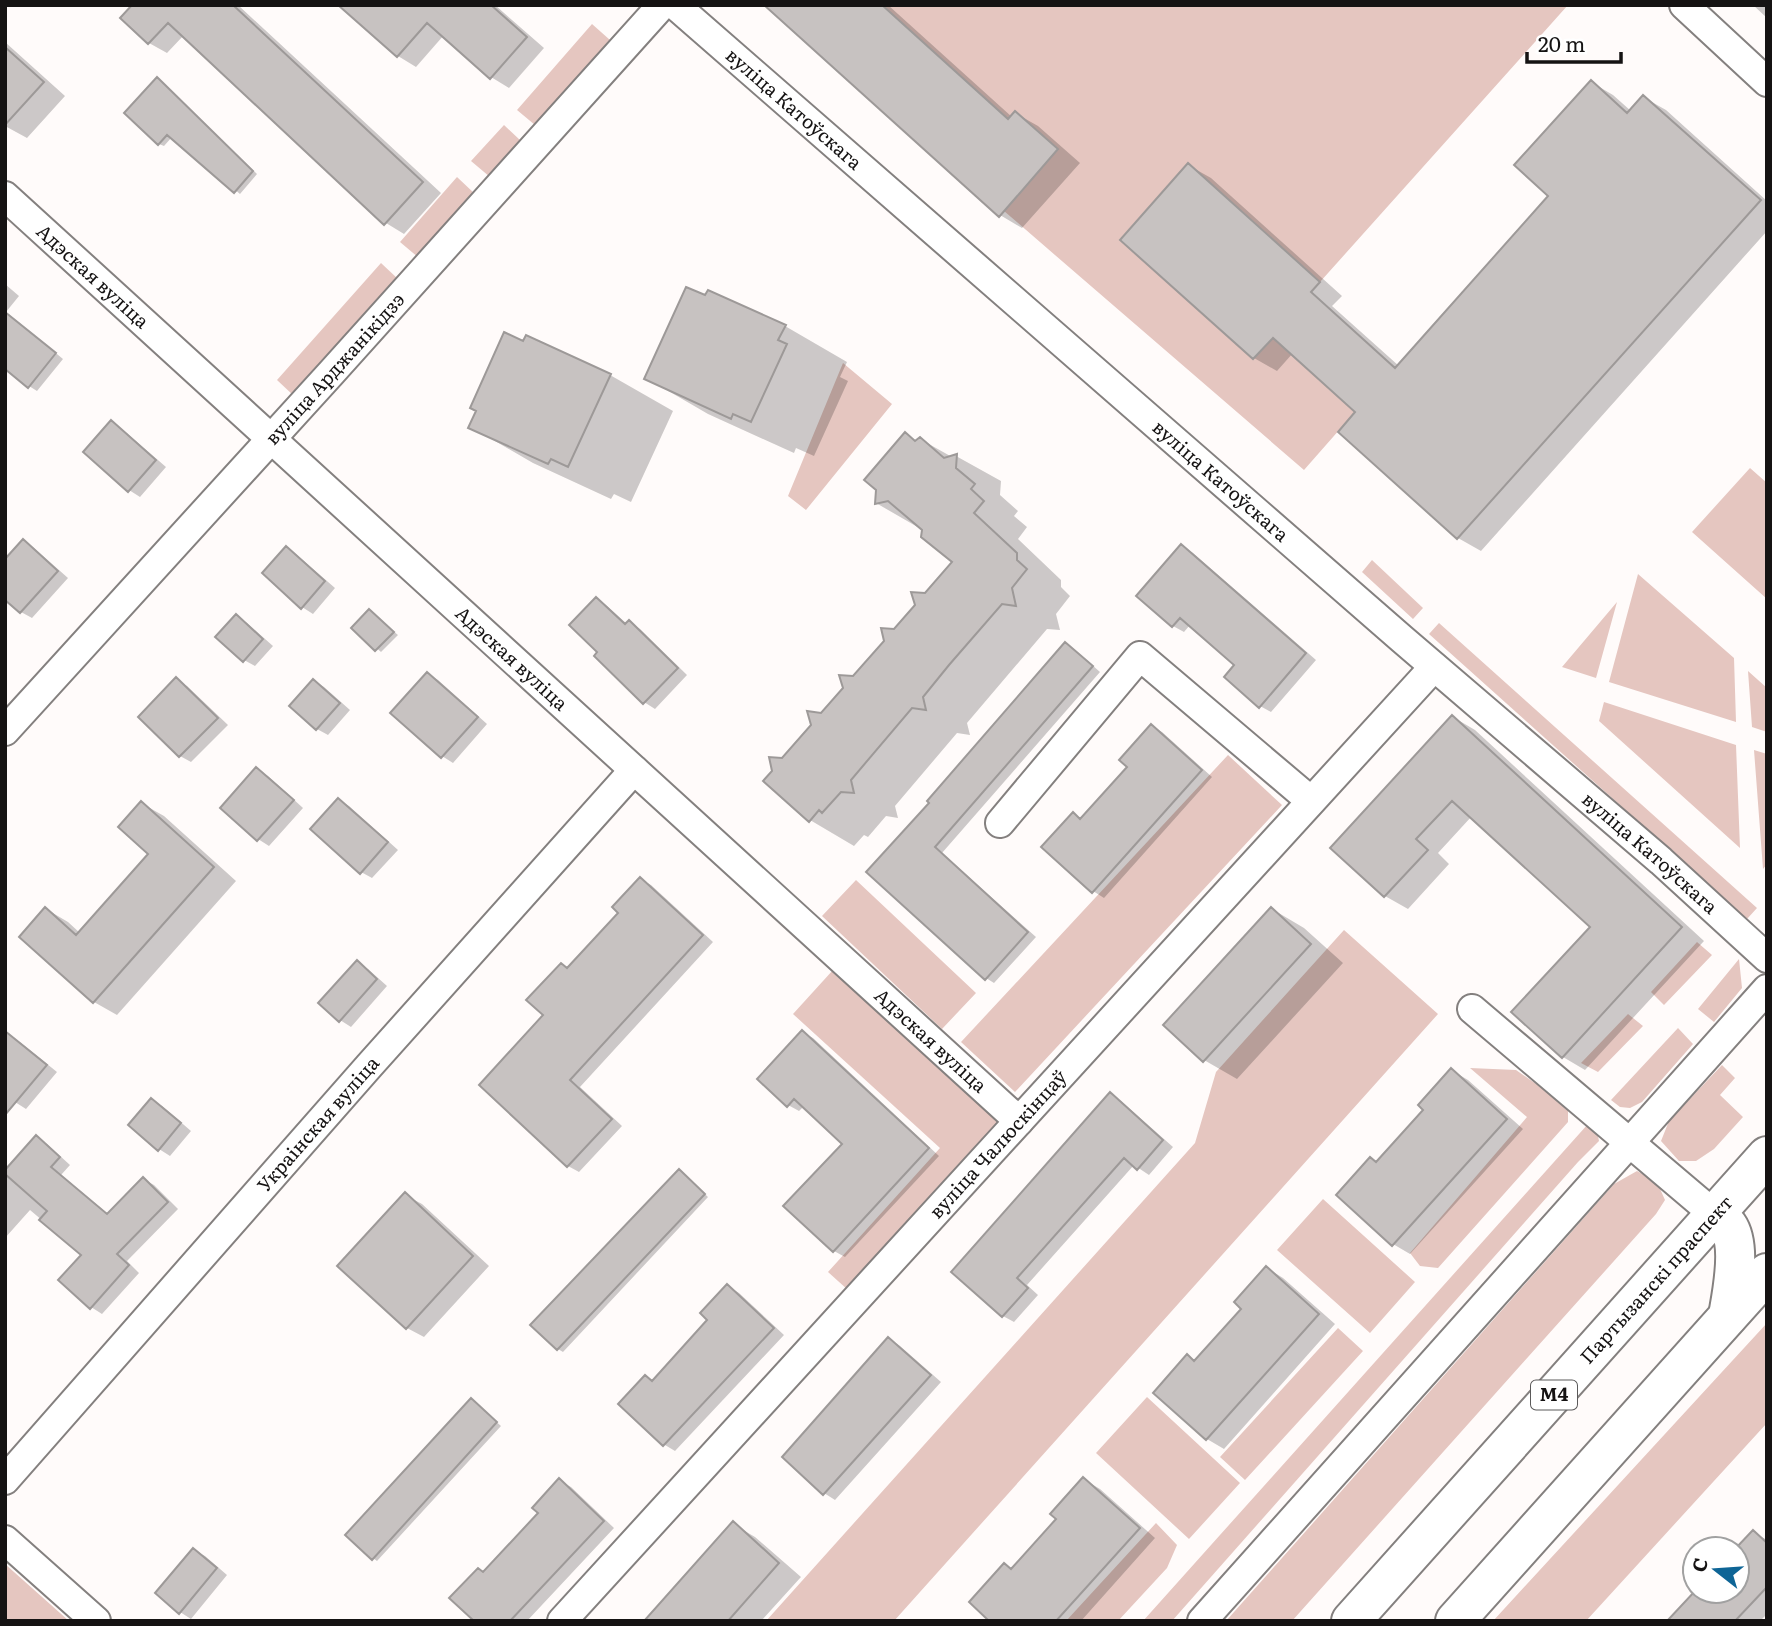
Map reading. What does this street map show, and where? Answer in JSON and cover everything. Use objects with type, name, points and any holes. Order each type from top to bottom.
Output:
[{"type":"main road","name":"Партызанскі праспект","points":[[1351,1621],[1767,1156]]},
{"type":"main road","points":[[1715,1215],[1729,1227],[1734,1243],[1735,1272],[1728,1316]]},
{"type":"main road","points":[[1455,1621],[1767,1273]]},
{"type":"street","name":"вуліца Арджанікідзэ","points":[[5,731],[662,5]]},
{"type":"street","name":"вуліца Катоўскага","points":[[675,5],[1434,667],[1661,861],[1767,958]]},
{"type":"street","points":[[1684,5],[1767,82]]},
{"type":"street","name":"Адэская вуліца","points":[[5,196],[1019,1121]]},
{"type":"street","points":[[1000,823],[1140,656],[1311,801]]},
{"type":"street","name":"вуліца Чалюскінцаў","points":[[562,1621],[1434,667]]},
{"type":"street","name":"Украінская вуліца","points":[[5,1480],[634,770]]},
{"type":"street","points":[[1202,1621],[1767,989]]},
{"type":"street","points":[[1472,1009],[1715,1215]]},
{"type":"street","points":[[5,1540],[96,1621]]},
{"type":"shaded area","points":[[764,5],[1568,5],[1320,282],[1188,163],[1120,239],[1253,359],[1273,338],[1355,412],[1304,470],[1004,211],[998,216]]},
{"type":"shaded area","points":[[592,24],[610,40],[535,125],[517,110]]},
{"type":"shaded area","points":[[504,125],[521,141],[490,177],[471,161]]},
{"type":"shaded area","points":[[457,177],[475,194],[419,258],[400,242]]},
{"type":"shaded area","points":[[381,263],[398,279],[294,396],[277,380]]},
{"type":"shaded area","points":[[843,363],[892,404],[806,510],[788,496]]},
{"type":"shaded area","points":[[1750,468],[1767,483],[1767,599],[1692,532]]},
{"type":"shaded area","points":[[1372,560],[1423,608],[1413,619],[1362,572]]},
{"type":"shaded area","points":[[1638,574],[1734,658],[1736,722],[1609,682]]},
{"type":"shaded area","points":[[1617,602],[1596,678],[1562,667]]},
{"type":"shaded area","points":[[1439,623],[1757,908],[1747,919],[1429,634]]},
{"type":"shaded area","points":[[1748,671],[1767,688],[1767,732],[1752,727]]},
{"type":"shaded area","points":[[1604,702],[1736,745],[1740,848],[1599,721]]},
{"type":"shaded area","points":[[1754,750],[1767,754],[1767,864],[1763,869]]},
{"type":"shaded area","points":[[1228,755],[1282,805],[1015,1092],[961,1042]]},
{"type":"shaded area","points":[[856,880],[976,993],[942,1029],[822,916]]},
{"type":"shaded area","points":[[1344,930],[1438,1014],[894,1621],[766,1621],[1195,1143],[1216,1072]]},
{"type":"shaded area","points":[[1697,942],[1712,955],[1664,1005],[1651,992]]},
{"type":"shaded area","points":[[1739,959],[1742,988],[1714,1022],[1698,1009]]},
{"type":"shaded area","points":[[833,970],[1000,1122],[848,1290],[828,1272],[940,1148],[793,1014]]},
{"type":"shaded area","points":[[1628,1014],[1643,1026],[1598,1072],[1581,1063]]},
{"type":"shaded area","points":[[1678,1028],[1693,1044],[1642,1102],[1630,1108],[1620,1107],[1611,1100]]},
{"type":"shaded area","points":[[1722,1065],[1735,1078],[1720,1095],[1743,1117],[1714,1149],[1696,1161],[1679,1161],[1661,1141],[1669,1121]]},
{"type":"shaded area","points":[[1470,1068],[1516,1070],[1568,1106],[1568,1122],[1438,1268],[1420,1266],[1410,1253],[1527,1117]]},
{"type":"shaded area","points":[[1588,1124],[1597,1131],[1599,1141],[1172,1621],[1143,1621]]},
{"type":"shaded area","points":[[1637,1171],[1657,1182],[1665,1200],[1656,1214],[1292,1621],[1226,1621],[1614,1184]]},
{"type":"shaded area","points":[[1323,1199],[1415,1282],[1370,1333],[1277,1250]]},
{"type":"shaded area","points":[[1767,1323],[1767,1423],[1586,1621],[1493,1621]]},
{"type":"shaded area","points":[[1338,1328],[1363,1351],[1245,1480],[1220,1457]]},
{"type":"shaded area","points":[[1147,1397],[1240,1483],[1189,1539],[1096,1453]]},
{"type":"shaded area","points":[[1156,1523],[1177,1545],[1167,1568],[1118,1621],[1066,1621]]},
{"type":"shaded area","points":[[5,1564],[69,1621],[5,1621]]},
{"type":"building","points":[[132,5],[233,5],[423,182],[384,225],[168,23],[148,44],[120,18]]},
{"type":"building","points":[[338,5],[491,5],[527,37],[490,79],[427,23],[397,57]]},
{"type":"building","points":[[764,5],[882,5],[1008,119],[1015,111],[1058,149],[999,217]]},
{"type":"building","points":[[5,47],[44,82],[5,125]]},
{"type":"building","points":[[157,77],[253,171],[234,193],[167,135],[158,145],[124,113]]},
{"type":"building","points":[[1591,80],[1627,113],[1643,95],[1761,200],[1457,539],[1338,432],[1355,412],[1273,338],[1253,359],[1120,240],[1188,163],[1320,282],[1311,292],[1395,368],[1548,196],[1514,165]]},
{"type":"building","points":[[686,287],[705,295],[708,290],[786,325],[778,340],[787,344],[751,422],[733,414],[731,419],[644,379]]},
{"type":"building","points":[[5,312],[56,353],[28,388],[5,369]]},
{"type":"building","points":[[504,332],[523,341],[526,335],[611,374],[568,467],[551,459],[548,464],[468,428],[476,411],[470,408]]},
{"type":"building","points":[[111,420],[156,460],[128,492],[83,452]]},
{"type":"building","points":[[905,432],[915,441],[920,437],[944,458],[957,454],[956,468],[975,484],[971,489],[984,501],[974,513],[1017,553],[1017,560],[1027,569],[1012,588],[1016,606],[1002,604],[949,665],[923,697],[926,710],[912,708],[851,780],[854,793],[841,792],[822,813],[819,810],[809,822],[763,781],[772,771],[769,757],[782,758],[811,725],[807,711],[821,713],[843,688],[839,675],[853,676],[884,641],[881,628],[894,629],[915,605],[911,592],[925,593],[952,562],[921,537],[922,530],[888,501],[875,504],[876,490],[864,480]]},
{"type":"building","points":[[23,539],[58,571],[20,613],[5,600],[5,559]]},
{"type":"building","points":[[1181,544],[1306,653],[1259,708],[1224,677],[1234,665],[1180,618],[1172,627],[1136,596]]},
{"type":"building","points":[[286,546],[325,581],[301,609],[262,573]]},
{"type":"building","points":[[596,597],[625,624],[629,620],[678,668],[643,704],[594,656],[597,652],[569,625]]},
{"type":"building","points":[[369,609],[394,632],[375,651],[351,628]]},
{"type":"building","points":[[236,614],[263,639],[243,662],[215,637]]},
{"type":"building","points":[[1065,642],[1093,666],[935,847],[1028,932],[985,980],[866,872],[929,803],[927,801]]},
{"type":"building","points":[[427,672],[478,717],[441,758],[390,713]]},
{"type":"building","points":[[176,677],[218,718],[179,757],[138,717]]},
{"type":"building","points":[[313,679],[340,703],[316,730],[289,706]]},
{"type":"building","points":[[1452,715],[1682,927],[1562,1058],[1511,1012],[1590,927],[1452,801],[1416,839],[1428,850],[1384,897],[1330,848]]},
{"type":"building","points":[[1151,724],[1202,770],[1092,893],[1041,847],[1073,812],[1080,819],[1127,767],[1119,760]]},
{"type":"building","points":[[256,767],[294,800],[257,841],[220,808]]},
{"type":"building","points":[[338,798],[388,842],[360,874],[310,829]]},
{"type":"building","points":[[141,801],[214,867],[93,1003],[19,937],[45,907],[76,935],[148,854],[118,827]]},
{"type":"building","points":[[640,877],[703,935],[570,1080],[612,1119],[567,1167],[479,1085],[543,1015],[526,1000],[561,963],[567,968],[618,913],[612,907]]},
{"type":"building","points":[[1271,907],[1311,944],[1203,1062],[1163,1025]]},
{"type":"building","points":[[357,960],[377,979],[339,1022],[318,1003]]},
{"type":"building","points":[[802,1030],[929,1148],[833,1252],[783,1206],[842,1144],[794,1099],[787,1107],[757,1079]]},
{"type":"building","points":[[5,1031],[47,1065],[5,1115]]},
{"type":"building","points":[[1451,1068],[1507,1119],[1392,1246],[1336,1195],[1370,1157],[1376,1162],[1423,1110],[1418,1105]]},
{"type":"building","points":[[1110,1092],[1163,1140],[1137,1170],[1124,1158],[1017,1278],[1028,1288],[1002,1317],[951,1272]]},
{"type":"building","points":[[151,1098],[181,1123],[158,1151],[128,1125]]},
{"type":"building","points":[[36,1135],[60,1157],[51,1167],[107,1214],[143,1177],[168,1202],[117,1254],[129,1265],[90,1309],[58,1280],[81,1255],[39,1220],[47,1211],[5,1174],[5,1170]]},
{"type":"building","points":[[679,1169],[705,1194],[557,1350],[530,1325]]},
{"type":"building","points":[[405,1192],[473,1256],[406,1329],[337,1266]]},
{"type":"building","points":[[1266,1266],[1319,1314],[1206,1440],[1153,1393],[1187,1354],[1194,1361],[1241,1309],[1234,1302]]},
{"type":"building","points":[[727,1284],[774,1328],[663,1446],[618,1404],[645,1375],[652,1381],[707,1320],[700,1313]]},
{"type":"building","points":[[888,1337],[931,1375],[823,1495],[782,1457]]},
{"type":"building","points":[[471,1398],[497,1422],[372,1560],[345,1535]]},
{"type":"building","points":[[1083,1477],[1140,1528],[1056,1621],[989,1621],[969,1602],[1004,1563],[1011,1569],[1056,1519],[1050,1514]]},
{"type":"building","points":[[559,1478],[604,1521],[510,1621],[474,1621],[449,1598],[478,1568],[483,1572],[538,1513],[532,1508]]},
{"type":"building","points":[[733,1521],[779,1563],[728,1621],[644,1621]]},
{"type":"building","points":[[1753,1530],[1767,1543],[1767,1587],[1751,1604],[1751,1535],[1748,1535]]},
{"type":"building","points":[[193,1548],[217,1568],[179,1614],[155,1593]]},
{"type":"building","points":[[1682,1605],[1750,1605],[1735,1621],[1667,1621]]}]
